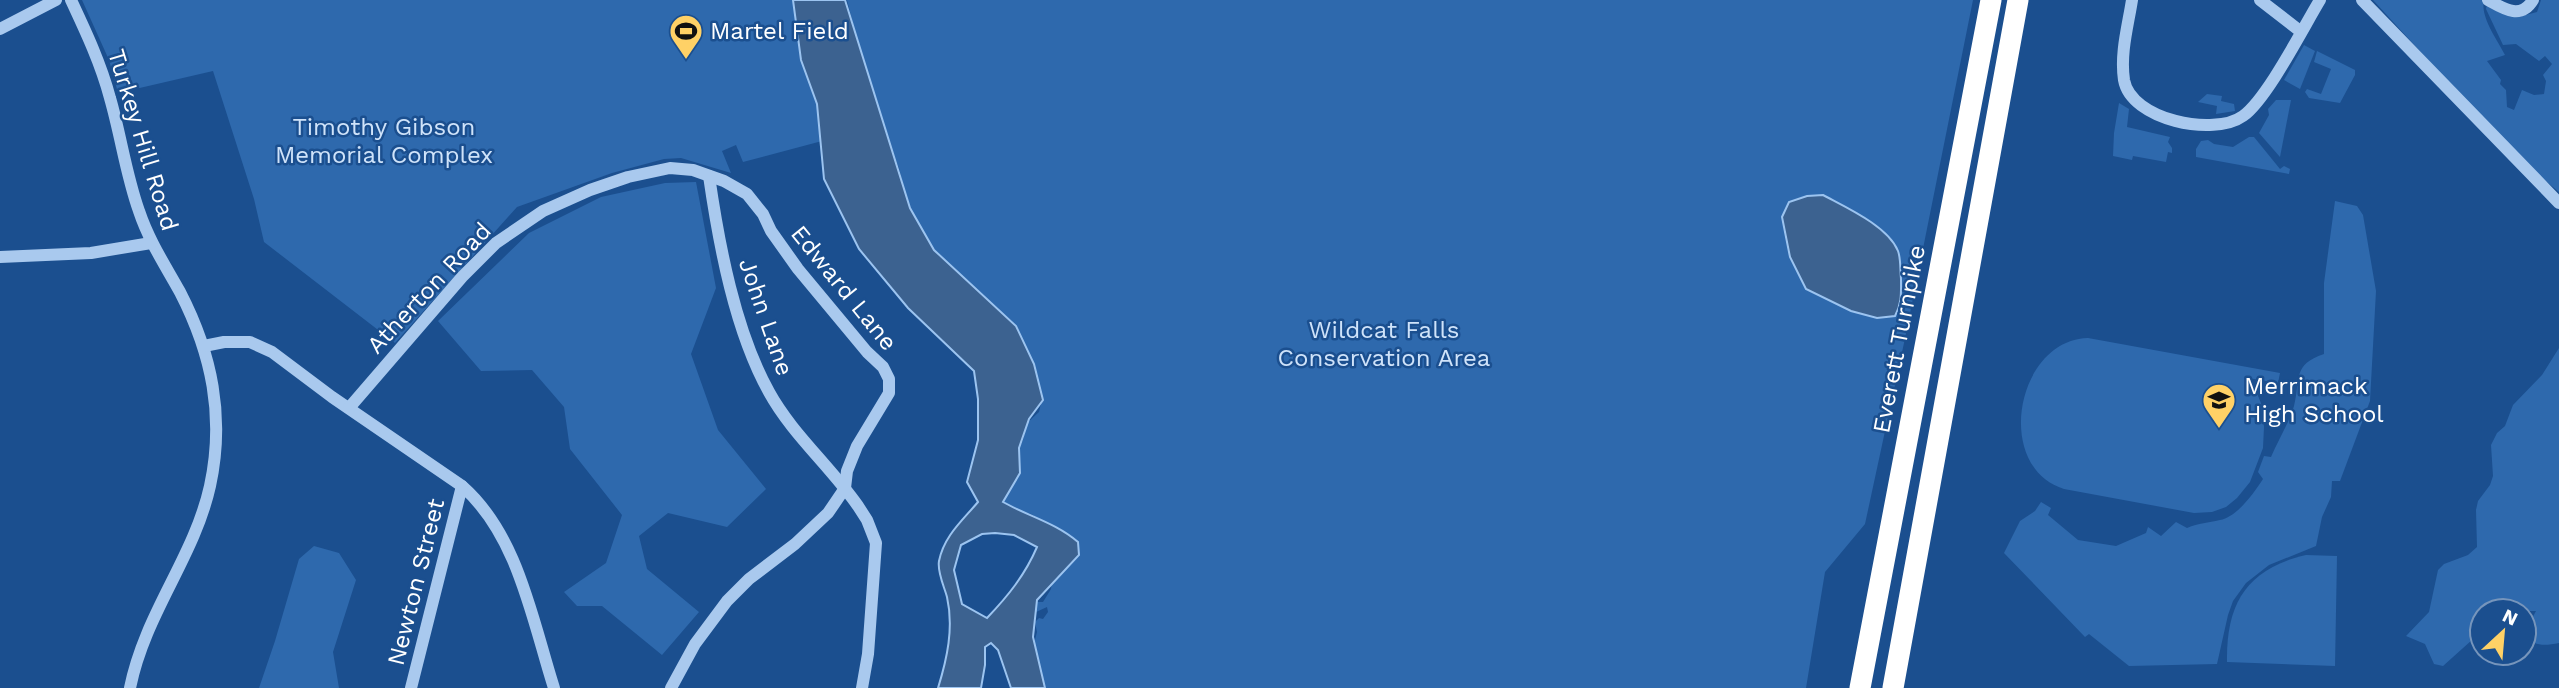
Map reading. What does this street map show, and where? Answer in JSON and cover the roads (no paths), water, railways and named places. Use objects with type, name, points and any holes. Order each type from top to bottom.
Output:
[{"type":"highway","name":"Everett Turnpike","points":[[1860,688],[1991,0]]},
{"type":"highway","points":[[1893,688],[2018,0]]},
{"type":"street","points":[[0,29],[56,0]]},
{"type":"street","name":"Turkey Hill Road","points":[[71,0],[97,56],[135,200],[151,243],[178,289],[204,346],[211,372],[216,425],[211,484],[196,530],[143,641],[130,688]]},
{"type":"street","points":[[2133,0],[2123,50],[2124,80],[2133,98],[2151,112],[2190,123],[2225,125],[2248,112],[2263,93],[2320,0]]},
{"type":"street","points":[[2260,0],[2300,31]]},
{"type":"street","points":[[2362,0],[2559,203]]},
{"type":"street","points":[[2488,0],[2506,10],[2519,12],[2533,0]]},
{"type":"street","name":"Atherton Road","points":[[349,408],[462,277],[496,243],[517,227],[568,199],[628,177],[670,168],[693,170],[709,176]]},
{"type":"street","name":"John Lane","points":[[709,176],[723,260],[738,315],[760,373],[784,414],[845,488],[867,520],[876,543],[868,654],[862,688]]},
{"type":"street","name":"Edward Lane","points":[[709,176],[734,186],[755,202],[771,231],[798,269],[867,352],[883,367],[889,379],[888,394],[857,446],[847,471],[845,488]]},
{"type":"street","points":[[0,257],[78,254],[151,243]]},
{"type":"street","points":[[204,346],[236,341],[261,346],[479,500],[506,544],[554,688]]},
{"type":"street","name":"Newton Street","points":[[411,688],[462,486]]},
{"type":"street","points":[[671,688],[695,644],[727,601],[828,513],[845,488]]},
{"type":"place","name":"Martel Field","points":[[686,61]]},
{"type":"place","name":"Merrimack High School","points":[[2219,430]]},
{"type":"park label","name":"Timothy Gibson Memorial Complex","points":[[384,141]]},
{"type":"park label","name":"Wildcat Falls Conservation Area","points":[[1384,344]]}]
